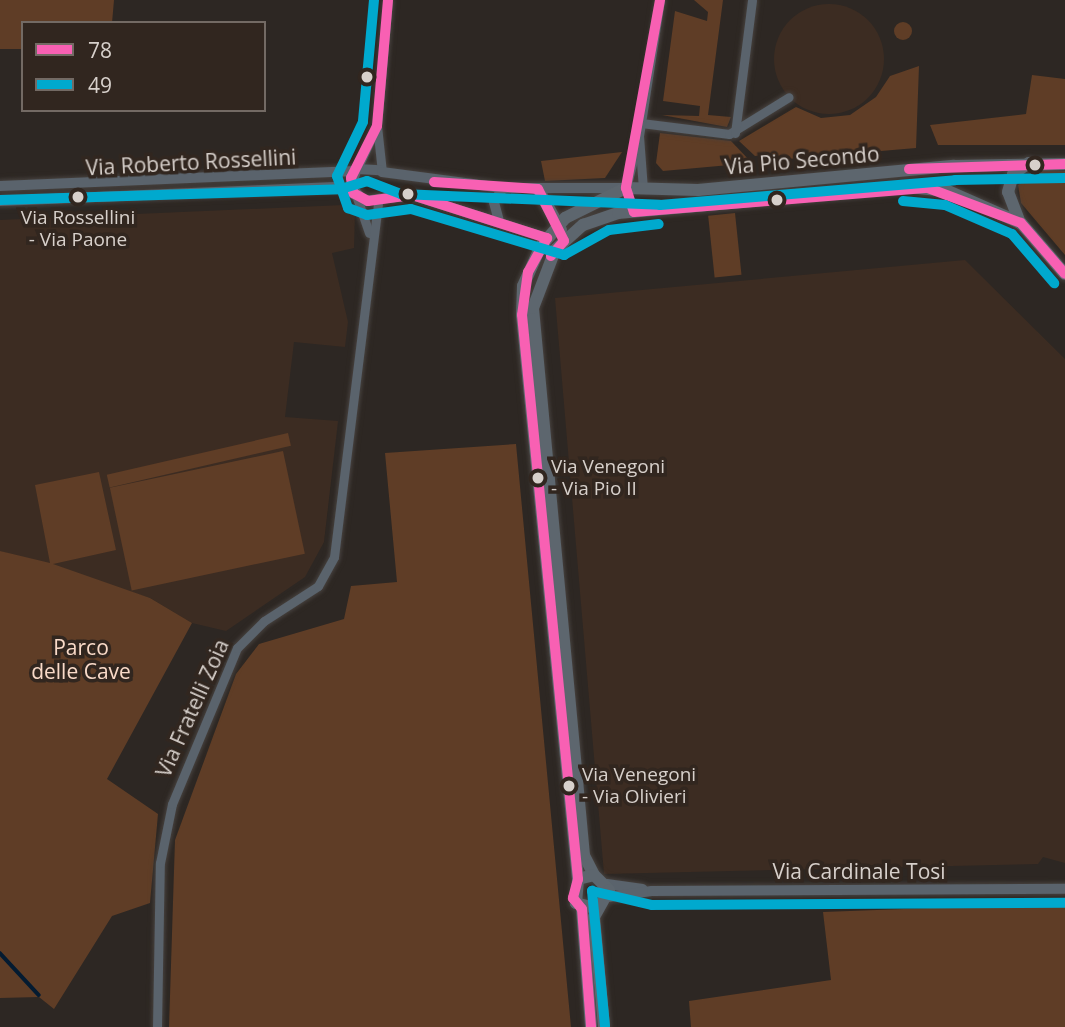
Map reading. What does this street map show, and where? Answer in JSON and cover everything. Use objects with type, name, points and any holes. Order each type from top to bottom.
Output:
[{"type":"main road","name":"Via Pio Secondo","points":[[626,188],[698,190],[812,177],[1029,163],[1065,164]]},
{"type":"main road","points":[[1021,223],[1008,192],[1013,174],[1029,163]]},
{"type":"main road","points":[[812,177],[856,181],[869,190]]},
{"type":"main road","points":[[737,203],[761,182]]},
{"type":"main road","points":[[591,1027],[582,908],[573,898],[578,879],[522,316],[528,272],[547,238],[559,223],[626,188],[634,212]]},
{"type":"main road","points":[[634,212],[643,189]]},
{"type":"main road","points":[[538,190],[559,223],[564,241],[547,238]]},
{"type":"main road","points":[[698,190],[701,206]]},
{"type":"main road","name":"Via Pio Secondo","points":[[594,875],[584,855],[533,308],[543,270],[564,241],[593,219],[634,212],[869,190],[948,191],[1021,223],[1065,274]]},
{"type":"main road","points":[[578,879],[594,875],[607,891],[598,909],[604,1027]]},
{"type":"main road","points":[[582,908],[598,909]]},
{"type":"street","name":"Via Fratelli Zoia","points":[[157,1027],[160,863],[172,804],[237,648],[264,621],[312,592],[334,557],[370,238],[380,197],[386,186],[381,171],[377,126],[388,0]]},
{"type":"street","points":[[643,189],[640,123],[660,0]]},
{"type":"street","points":[[734,133],[752,0]]},
{"type":"street","points":[[640,123],[734,133],[788,99]]},
{"type":"street","name":"Via Fratelli Zoia","points":[[370,238],[367,212],[356,196],[357,170],[377,126]]},
{"type":"street","points":[[626,188],[639,135]]},
{"type":"street","name":"Via Roberto Rossellini","points":[[0,186],[357,170],[538,190]]},
{"type":"street","name":"Via Roberto Rossellini","points":[[0,201],[341,187],[356,196],[412,195],[547,238]]},
{"type":"street","points":[[499,221],[494,202],[503,188]]},
{"type":"street","name":"Via Pio Secondo","points":[[538,190],[626,188]]},
{"type":"street","name":"Via Cardinale Tosi","points":[[607,891],[1065,889]]},
{"type":"shaded area","points":[[829,4],[850,8],[868,20],[880,38],[884,59],[880,80],[868,98],[850,110],[829,114],[808,110],[790,98],[778,80],[774,59],[778,38],[790,20],[808,8]]},
{"type":"shaded area","points":[[344,205],[355,210],[354,248],[332,253],[348,322],[345,347],[294,342],[285,417],[338,421],[324,542],[305,577],[226,631],[192,623],[150,598],[0,551],[0,220]]},
{"type":"shaded area","points":[[965,260],[1065,359],[1065,863],[1043,857],[1038,864],[604,874],[555,298]]},
{"type":"green space","points":[[0,0],[114,0],[112,21],[21,21],[21,49],[0,49]]},
{"type":"green space","points":[[694,0],[723,0],[708,115],[731,117],[727,127],[662,115],[699,116],[700,106],[663,101],[675,11],[707,21],[708,12]]},
{"type":"green space","points":[[899,22],[907,22],[912,31],[910,38],[899,40],[894,35],[894,27]]},
{"type":"green space","points":[[919,66],[916,148],[776,160],[775,154],[755,156],[739,141],[796,107],[821,118],[850,115],[876,97],[890,76]]},
{"type":"green space","points":[[1032,75],[1065,79],[1065,145],[938,145],[930,125],[1026,114]]},
{"type":"green space","points":[[660,133],[731,141],[752,163],[663,171],[656,163]]},
{"type":"green space","points":[[622,152],[605,178],[545,181],[541,161]]},
{"type":"green space","points":[[1034,170],[1065,171],[1065,255],[1021,203],[1018,185]]},
{"type":"green space","points":[[735,213],[741,275],[715,277],[708,216]]},
{"type":"green space","points":[[288,433],[291,446],[110,488],[107,475]]},
{"type":"green space","points":[[516,444],[571,1027],[169,1027],[175,840],[236,674],[259,644],[344,619],[351,586],[397,582],[385,453]]},
{"type":"green space","points":[[283,451],[305,554],[132,591],[110,488]]},
{"type":"green space","name":"Parco delle Cave","points":[[99,472],[116,550],[53,564],[150,598],[192,623],[107,779],[158,814],[150,903],[112,916],[54,1009],[39,997],[0,998],[0,551],[50,563],[35,485]]},
{"type":"green space","points":[[1065,903],[1065,1027],[691,1027],[689,1001],[831,980],[823,912]]},
{"type":"waterway","points":[[0,953],[39,995]]},
{"type":"transit line","name":"49","points":[[374,0],[363,122],[337,176],[348,208],[367,215],[411,209],[564,255],[609,230],[659,224]]},
{"type":"transit line","name":"78","points":[[388,0],[377,126],[351,178],[353,193],[368,201],[412,195],[547,238],[528,272],[522,315],[578,879],[573,898],[582,909],[591,1027]]},
{"type":"transit line","name":"78","points":[[660,0],[626,188],[634,212],[928,188],[1021,223],[1065,274]]},
{"type":"transit line","name":"78","points":[[909,169],[1065,164]]},
{"type":"transit line","name":"49","points":[[0,200],[341,189],[367,181],[401,194],[660,205],[955,180],[1065,178]]},
{"type":"transit line","name":"78","points":[[434,182],[538,189],[564,241],[551,256]]},
{"type":"transit line","name":"49","points":[[903,201],[945,205],[1012,234],[1054,283]]},
{"type":"transit line","name":"49","points":[[605,1026],[592,891],[652,905],[1065,903]]},
{"type":"place","name":"Via Rossellini - Via Paone","points":[[78,197]]},
{"type":"place","name":"Via Venegoni - Via Pio II","points":[[538,478]]},
{"type":"place","name":"Via Venegoni - Via Olivieri","points":[[569,786]]}]
